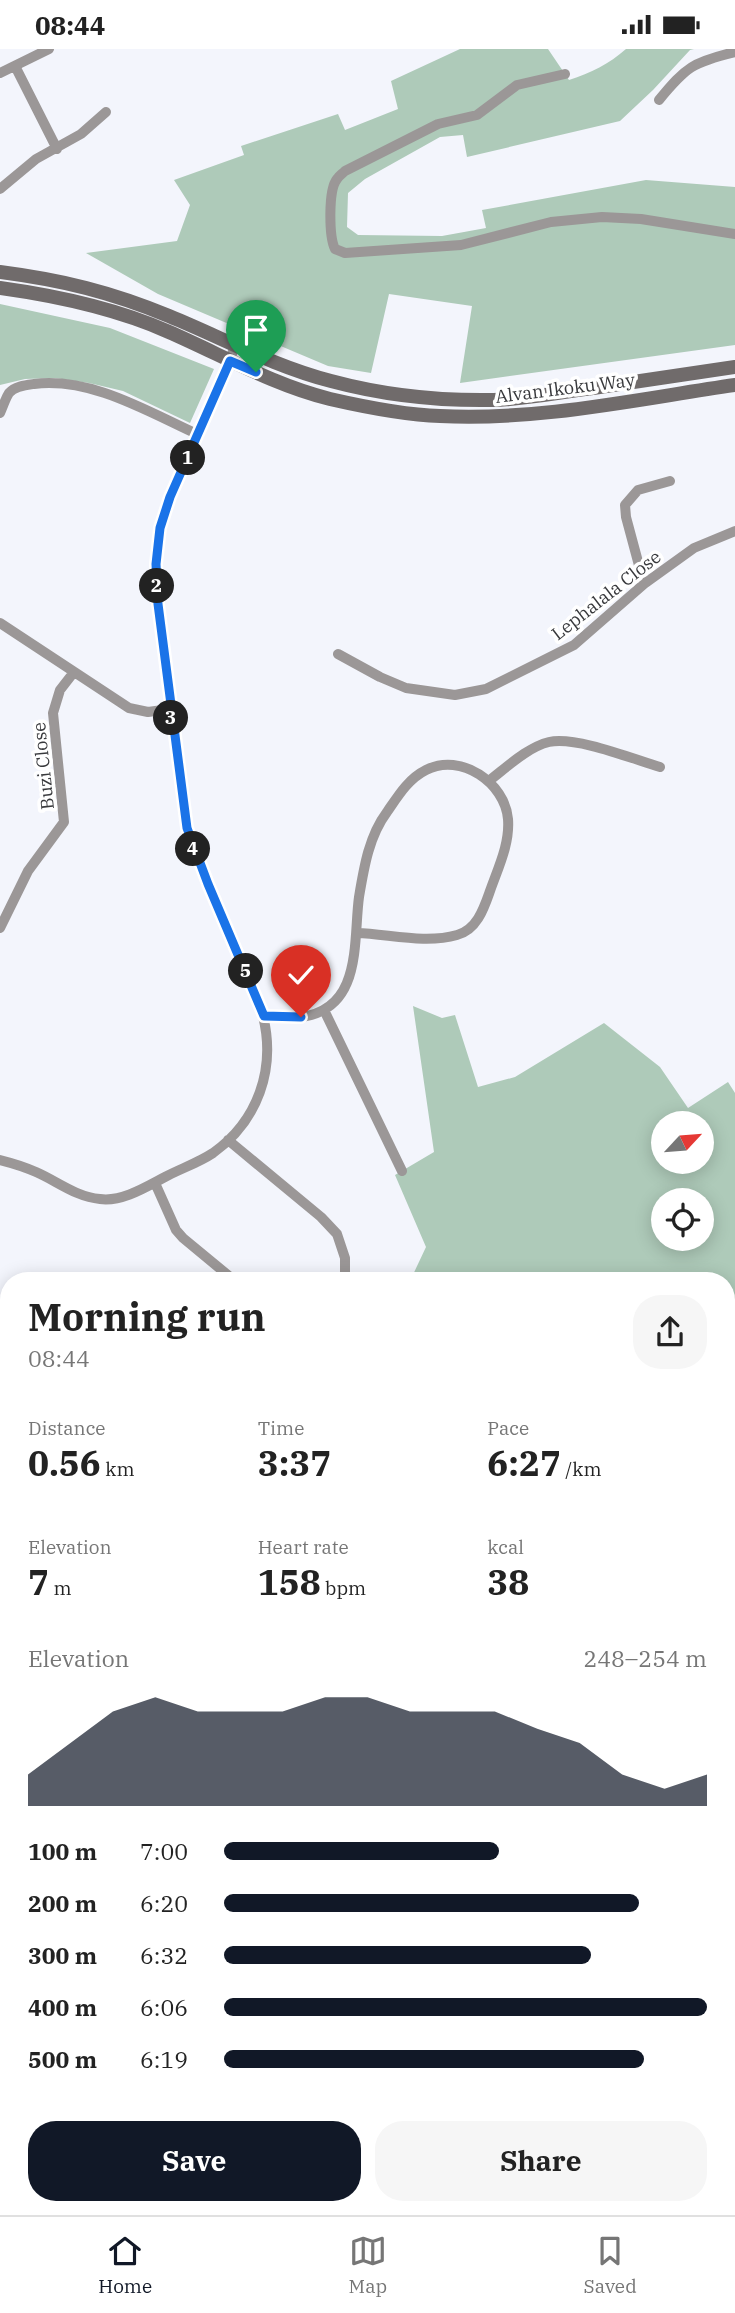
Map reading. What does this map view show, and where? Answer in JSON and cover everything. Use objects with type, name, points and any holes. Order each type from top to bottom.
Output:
[{"type":"street","points":[[0,73],[49,49]]},
{"type":"street","points":[[659,100],[678,76],[692,65],[735,52]]},
{"type":"street","points":[[15,66],[57,149]]},
{"type":"street","points":[[565,74],[517,85],[477,115],[438,124],[345,171],[333,188],[331,240],[335,249],[345,253],[461,245],[551,222],[603,217],[641,219],[735,234]]},
{"type":"street","points":[[0,189],[36,159],[81,134],[106,112]]},
{"type":"street","name":"Alvan Ikoku Way","points":[[0,272],[54,279],[110,294],[170,316],[286,368],[378,392],[438,399],[494,400],[735,367]]},
{"type":"street","name":"Alvan Ikoku Way","points":[[0,288],[53,296],[103,308],[166,330],[230,361],[329,398],[439,416],[536,414],[735,385]]},
{"type":"street","points":[[0,1160],[35,1171],[83,1196],[102,1200],[127,1196],[212,1153],[228,1140],[245,1121],[258,1098],[266,1075],[269,1038],[264,1016],[187,828],[170,709],[156,564],[160,528],[170,497],[235,347]]},
{"type":"street","points":[[0,413],[9,394],[25,385],[41,383],[88,388],[112,395],[198,435]]},
{"type":"street","points":[[644,584],[625,505],[638,490],[670,481]]},
{"type":"street","name":"Lephalala Close","points":[[338,654],[406,688],[438,694],[473,692],[501,683],[574,645],[644,584],[694,548],[735,531]]},
{"type":"street","points":[[0,623],[129,708],[148,712],[170,709]]},
{"type":"street","name":"Buzi Close","points":[[0,928],[28,871],[64,822],[53,713],[60,690],[74,672]]},
{"type":"street","points":[[489,781],[538,747],[558,741],[584,744],[660,767]]},
{"type":"street","points":[[264,1016],[301,1017],[324,1010],[346,988],[353,966],[359,899],[367,853],[382,819],[404,788],[429,768],[442,765],[455,765],[476,772],[489,781],[496,788],[508,816],[508,833],[492,885],[476,921],[466,931],[457,935],[425,939],[356,933]]},
{"type":"street","points":[[324,1010],[402,1171]]},
{"type":"street","points":[[228,1140],[321,1217],[337,1234],[345,1258],[345,1272]]},
{"type":"street","points":[[155,1182],[176,1230],[224,1272]]},
{"type":"green space","points":[[460,49],[548,49],[569,80],[599,67],[626,49],[694,49],[620,121],[467,157],[463,135],[440,137],[365,179],[348,193],[347,227],[358,235],[442,236],[486,228],[482,210],[646,180],[735,187],[735,345],[460,383],[472,306],[389,294],[371,373],[328,366],[158,294],[86,253],[177,241],[190,205],[174,180],[244,155],[241,146],[338,114],[345,130],[398,109],[391,81]]},
{"type":"green space","points":[[0,304],[110,328],[214,369],[190,423],[123,391],[89,383],[55,378],[25,379],[0,385]]},
{"type":"green space","points":[[413,1006],[442,1018],[455,1015],[478,1087],[515,1077],[604,1023],[660,1067],[688,1108],[728,1082],[735,1093],[735,1272],[414,1272],[426,1247],[395,1175],[434,1152]]},
{"type":"route","points":[[256,372],[230,361],[170,497],[160,528],[156,564],[158,604],[182,806],[194,850],[264,1016],[301,1017]]}]
